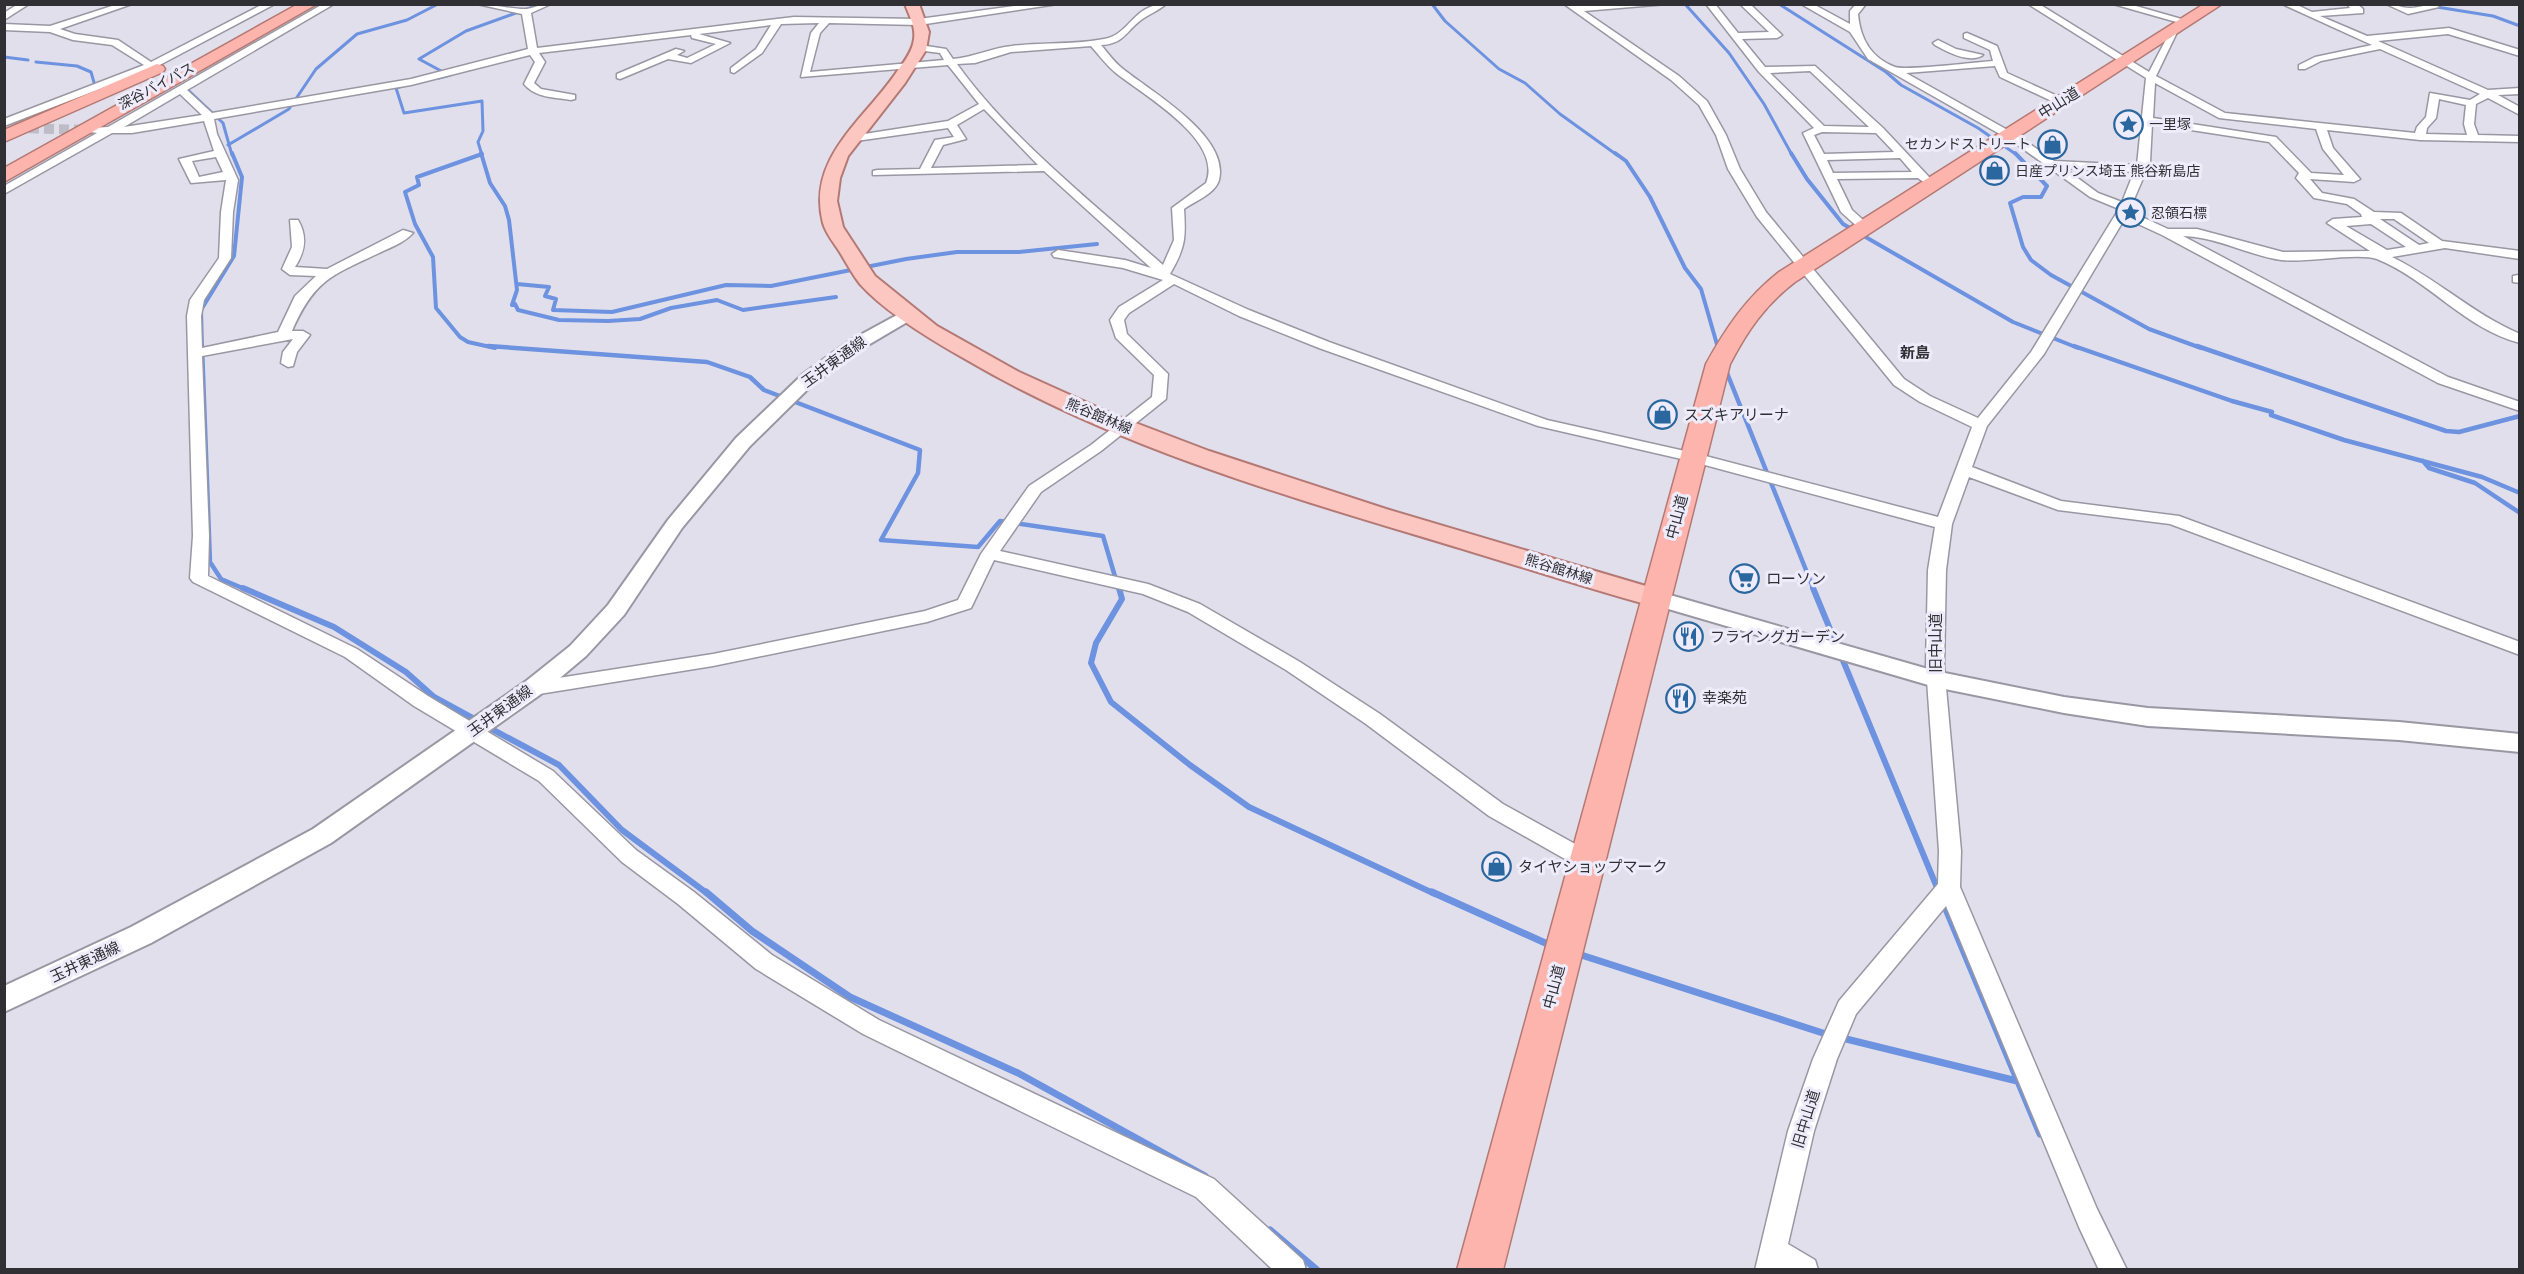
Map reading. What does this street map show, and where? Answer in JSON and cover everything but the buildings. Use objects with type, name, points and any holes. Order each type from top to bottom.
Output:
[{"type":"highway","points":[[4,176],[255,26],[279,4]]},
{"type":"highway","name":"深谷バイパス","points":[[10,156],[176,69],[293,4]]},
{"type":"highway","name":"深谷バイパス","points":[[10,156],[141,94],[255,26],[305,4]]},
{"type":"highway","points":[[7,128],[138,79],[255,26],[310,4]]},
{"type":"highway","name":"中山道","points":[[1490,1266],[1564,950],[1693,457],[1721,357],[1743,317],[1759,299],[1803,266],[1860,230],[1927,179],[2001,140],[2215,4]]},
{"type":"highway","points":[[176,69],[183,61],[255,26]]},
{"type":"main road","points":[[915,13],[922,33],[915,57]]},
{"type":"main road","name":"熊谷館林線","points":[[915,57],[849,139],[831,178],[829,208],[833,226],[843,248],[858,269],[876,289],[908,315],[995,367],[1052,396],[1196,456],[1304,492],[1656,598]]},
{"type":"street","points":[[4,17],[25,4]]},
{"type":"street","points":[[51,29],[128,4]]},
{"type":"street","points":[[7,128],[151,66],[272,4]]},
{"type":"street","points":[[4,191],[330,4]]},
{"type":"street","points":[[481,4],[524,11],[547,4]]},
{"type":"street","points":[[94,130],[132,130],[214,114],[411,82],[533,51],[778,22],[794,16],[826,21],[1054,4]]},
{"type":"street","points":[[915,57],[952,62],[975,60],[1010,49],[1094,44],[1116,39],[1136,19],[1161,4]]},
{"type":"street","points":[[1571,7],[1663,4]]},
{"type":"street","points":[[1710,4],[1762,70],[1821,129]]},
{"type":"street","points":[[1736,36],[1777,35],[1744,4]]},
{"type":"street","points":[[1805,4],[1854,30]]},
{"type":"street","points":[[1862,4],[1853,13],[1854,30],[1871,57],[1893,71],[1978,115],[2001,140],[2051,164],[2094,195],[2166,231],[2443,380],[2520,406]]},
{"type":"street","points":[[2032,4],[2151,77],[2223,116],[2420,136],[2520,139]]},
{"type":"street","points":[[2117,4],[2182,25]]},
{"type":"street","points":[[2286,4],[2489,93],[2520,112]]},
{"type":"street","points":[[2309,15],[2333,7],[2360,11],[2350,4]]},
{"type":"street","points":[[2390,4],[2405,15],[2435,7]]},
{"type":"street","points":[[1571,7],[1675,78],[1703,103],[1721,135],[1734,169],[1756,205],[1899,382],[1925,399],[1980,425]]},
{"type":"street","points":[[524,11],[533,51],[540,62],[529,84],[538,92],[571,97]]},
{"type":"street","points":[[826,21],[816,33],[804,75],[943,51],[969,88],[1047,168],[1169,276]]},
{"type":"street","points":[[734,70],[759,51],[778,22]]},
{"type":"street","name":"旧中山道","points":[[1770,1260],[1800,1131],[1847,1008],[1947,889],[1950,851],[1935,679],[1938,570],[1944,524],[1980,425],[2037,354],[2124,210],[2142,169],[2151,77],[2182,25]]},
{"type":"street","points":[[4,27],[51,29],[73,37],[115,42],[151,66]]},
{"type":"street","points":[[2364,39],[2450,31],[2520,54]]},
{"type":"street","points":[[668,56],[688,61],[725,44],[694,36],[694,32]]},
{"type":"street","points":[[1967,36],[1994,48],[2003,75],[2060,101]]},
{"type":"street","points":[[620,76],[708,40]]},
{"type":"street","points":[[1938,43],[1954,52],[1998,60]]},
{"type":"street","points":[[2464,48],[2487,43]]},
{"type":"street","points":[[533,688],[713,660],[927,616],[965,604],[989,554],[1035,489],[1125,427],[1160,399],[1161,374],[1121,335],[1117,320],[1124,310],[1169,276],[1180,240],[1178,208],[1208,189],[1214,178],[1212,155],[1189,126],[1120,72],[1094,44]]},
{"type":"street","points":[[2302,67],[2318,58],[2379,46]]},
{"type":"street","points":[[1893,71],[1998,60]]},
{"type":"street","points":[[1762,70],[1812,68],[1879,130],[1927,179]]},
{"type":"street","points":[[181,90],[214,114]]},
{"type":"street","points":[[2420,136],[2422,127],[2431,118],[2434,95],[2471,103],[2489,93],[2520,91]]},
{"type":"street","points":[[2471,103],[2469,124],[2473,136]]},
{"type":"street","points":[[849,139],[951,124],[986,104]]},
{"type":"street","points":[[214,114],[212,134],[232,180],[227,212],[225,258],[197,300],[194,316],[201,536],[199,578],[213,587],[351,653],[478,728],[546,776],[629,856],[686,898],[764,962],[872,1027],[1205,1188],[1293,1269]]},
{"type":"street","points":[[2148,120],[2271,139],[2304,174],[2354,179],[2328,149],[2321,127]]},
{"type":"street","points":[[924,172],[939,142],[961,139],[951,124]]},
{"type":"street","points":[[1860,230],[1847,212],[1808,133],[1821,129],[1879,130]]},
{"type":"street","points":[[220,153],[185,159],[195,181],[230,174]]},
{"type":"street","points":[[1820,157],[1903,155]]},
{"type":"street","points":[[2051,164],[2142,169]]},
{"type":"street","points":[[878,173],[1047,168]]},
{"type":"street","points":[[2304,174],[2302,178],[2318,196],[2350,201],[2416,248]]},
{"type":"street","points":[[1830,177],[1927,179]]},
{"type":"street","points":[[2440,245],[2397,216],[2333,223],[2437,289],[2448,300],[2470,315],[2520,339]]},
{"type":"street","points":[[294,223],[299,234],[299,253],[288,269],[290,272],[331,273]]},
{"type":"street","points":[[2166,231],[2197,233],[2282,256],[2381,254],[2440,245],[2520,255]]},
{"type":"street","points":[[284,335],[302,296],[331,273],[387,247],[407,233]]},
{"type":"street","points":[[1058,254],[1125,264],[1169,276],[1244,313],[1324,345],[1543,423],[1693,457],[1944,524]]},
{"type":"street","name":"玉井東通線","points":[[4,1000],[141,935],[322,836],[533,688],[578,651],[616,610],[675,524],[743,442],[808,379],[857,344],[908,315]]},
{"type":"street","points":[[195,353],[284,335],[303,335],[290,352],[288,363]]},
{"type":"street","points":[[1963,470],[2058,505],[2173,519],[2520,649]]},
{"type":"street","points":[[989,554],[1148,590],[1194,608],[1293,666],[1373,719],[1496,810],[1587,861]]},
{"type":"street","points":[[1656,598],[1935,679],[2064,705],[2148,717],[2399,731],[2520,743]]},
{"type":"street","points":[[1947,889],[2088,1218],[2114,1269]]},
{"type":"street","points":[[1770,1260],[1805,1269]]},
{"type":"waterway","points":[[229,144],[289,109],[316,69],[357,34],[407,20],[438,4]]},
{"type":"waterway","points":[[443,72],[419,59],[466,31],[541,4]]},
{"type":"waterway","points":[[1432,4],[1445,21],[1499,69],[1525,83],[1560,114],[1617,155]]},
{"type":"waterway","points":[[1685,4],[1729,53],[1764,104],[1792,155]]},
{"type":"waterway","points":[[1779,4],[1886,72],[1901,85],[1978,128],[2017,155]]},
{"type":"waterway","points":[[2418,4],[2493,16],[2520,26]]},
{"type":"waterway","points":[[4,57],[28,60]]},
{"type":"waterway","points":[[36,62],[77,66],[91,72],[95,86],[99,86]]},
{"type":"waterway","points":[[439,78],[450,75]]},
{"type":"waterway","points":[[406,85],[396,88],[404,113],[482,101],[483,131],[478,142],[482,154]]},
{"type":"waterway","points":[[188,90],[223,123],[229,144]]},
{"type":"waterway","points":[[229,144],[232,155]]},
{"type":"waterway","points":[[202,348],[201,310],[234,256],[242,177],[232,153]]},
{"type":"waterway","points":[[1615,153],[1626,161],[1650,197],[1685,268],[1701,289],[1718,348]]},
{"type":"waterway","points":[[1791,153],[1807,179],[1843,224],[2013,322],[2078,348]]},
{"type":"waterway","points":[[481,154],[490,183],[505,206],[509,220],[517,290],[512,305],[515,304],[518,310],[559,320],[608,321],[640,319],[671,308],[717,300],[743,310],[836,297]]},
{"type":"waterway","points":[[481,154],[417,177],[419,185],[405,192],[415,224],[433,257],[436,308],[460,337],[468,342],[495,348]]},
{"type":"waterway","points":[[2017,155],[2047,186],[2041,197],[2023,197],[2010,203],[2023,247],[2031,260],[2051,275],[2149,329],[2201,348]]},
{"type":"waterway","points":[[517,284],[549,287],[545,296],[556,299],[553,310],[612,312],[726,285],[771,286],[906,259],[957,252],[1019,252],[1097,244]]},
{"type":"waterway","points":[[202,346],[210,562],[221,579],[247,590]]},
{"type":"waterway","points":[[488,346],[707,362],[750,377],[764,390],[920,450],[918,473],[881,540],[978,547],[1000,521],[1103,536],[1119,590]]},
{"type":"waterway","points":[[1718,346],[1719,351]]},
{"type":"waterway","points":[[2074,346],[2232,401],[2272,412],[2271,415],[2344,440],[2423,461]]},
{"type":"waterway","points":[[2197,346],[2446,431],[2459,432],[2520,416]]},
{"type":"waterway","points":[[1725,368],[1814,590]]},
{"type":"waterway","points":[[2423,461],[2482,477],[2520,493]]},
{"type":"waterway","points":[[2423,461],[2429,468],[2475,483],[2520,513]]},
{"type":"waterway","points":[[243,588],[334,627],[406,672],[434,697],[478,721]]},
{"type":"waterway","points":[[1119,588],[1122,599],[1096,643],[1091,663],[1111,702],[1190,765],[1249,807],[1435,894]]},
{"type":"waterway","points":[[1813,588],[1938,890]]},
{"type":"waterway","points":[[486,726],[559,765],[622,830],[708,894]]},
{"type":"waterway","points":[[706,892],[752,931],[850,997],[1018,1073],[1205,1176]]},
{"type":"waterway","points":[[1432,892],[1552,946]]},
{"type":"waterway","points":[[1943,902],[2040,1134]]},
{"type":"waterway","points":[[1575,953],[1829,1035]]},
{"type":"waterway","points":[[1838,1037],[2017,1081]]},
{"type":"waterway","points":[[1270,1230],[1317,1270]]},
{"type":"tunnel","points":[[14,128],[94,130]]},
{"type":"place","name":"一里塚","points":[[2128,124]]},
{"type":"place","name":"セカンドストリート","points":[[2052,144]]},
{"type":"place","name":"日産プリンス埼玉 熊谷新島店","points":[[1994,171]]},
{"type":"place","name":"忍領石標","points":[[2130,213]]},
{"type":"place","name":"スズキアリーナ","points":[[1663,415]]},
{"type":"place","name":"ローソン","points":[[1745,579]]},
{"type":"place","name":"フライングガーデン","points":[[1689,637]]},
{"type":"place","name":"幸楽苑","points":[[1681,698]]},
{"type":"place","name":"タイヤショップマーク","points":[[1497,867]]},
{"type":"district","name":"新島","points":[[1915,353]]}]
